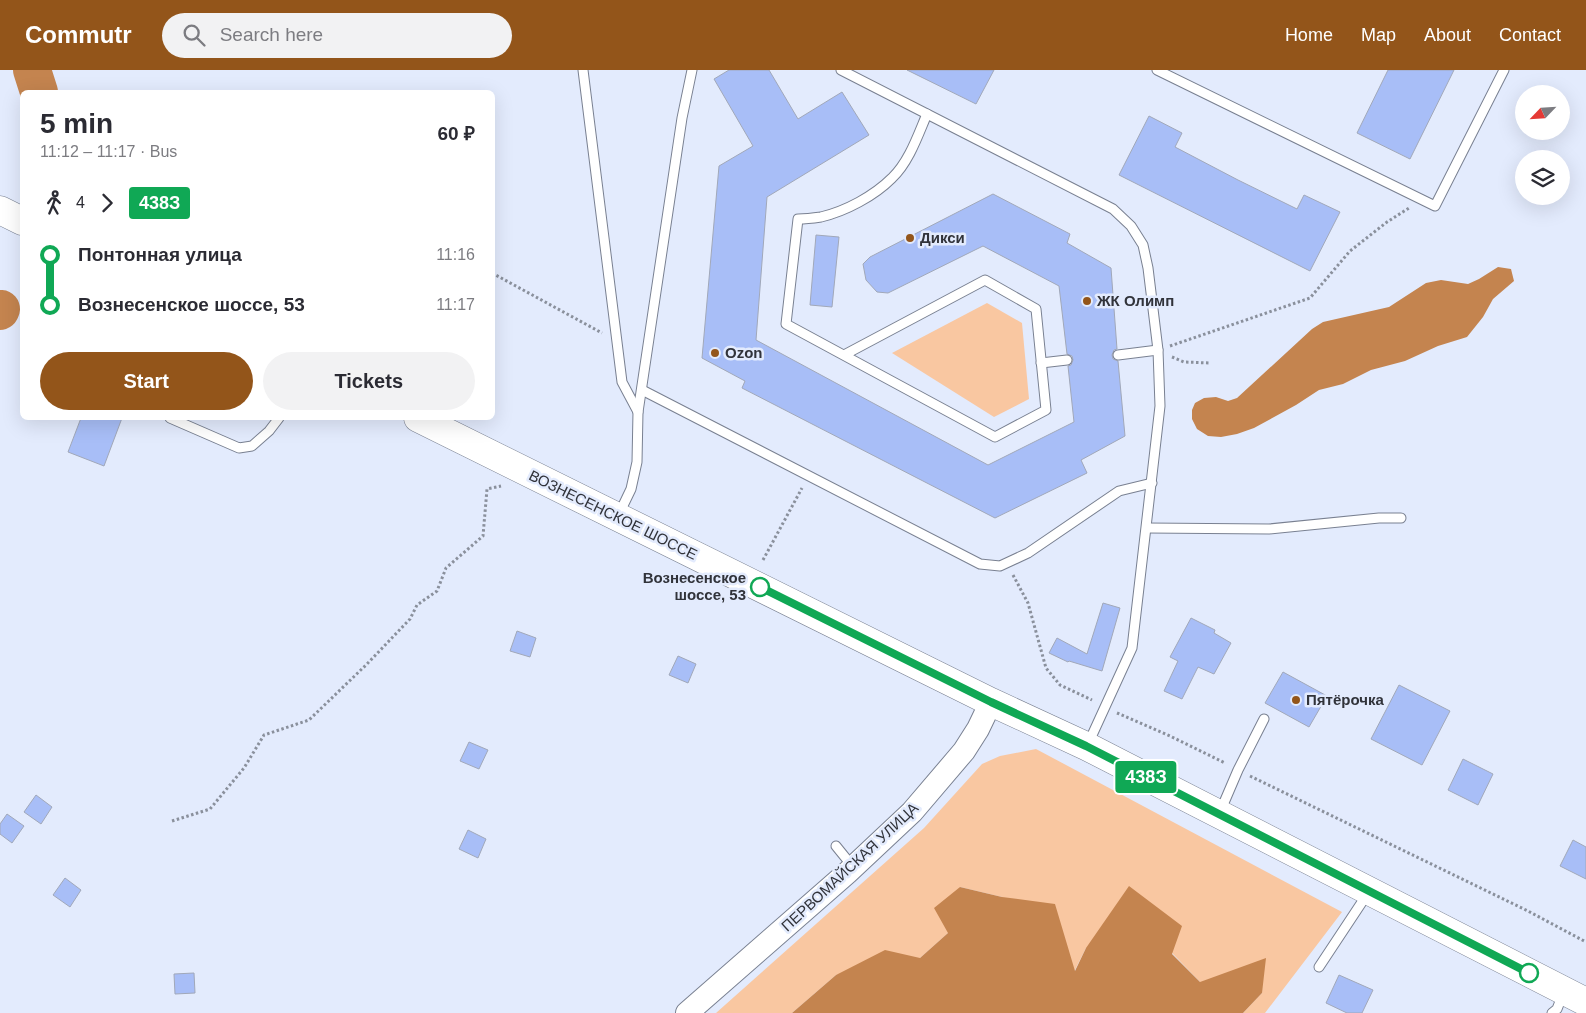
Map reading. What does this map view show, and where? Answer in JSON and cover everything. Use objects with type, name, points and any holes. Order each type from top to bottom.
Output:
[{"type":"main road","points":[[0,210],[20,220]]},
{"type":"main road","name":"ВОЗНЕСЕНСКОЕ ШОССЕ","points":[[422,420],[991,702],[1086,746],[1369,891],[1568,1002]]},
{"type":"street","name":"ПЕРВОМАЙСКАЯ УЛИЦА","points":[[687,1013],[854,867],[912,812],[957,759],[978,729],[991,702]]},
{"type":"lane","points":[[583,70],[622,382],[638,412]]},
{"type":"lane","points":[[618,517],[631,489],[637,462],[638,412],[682,118],[692,70]]},
{"type":"lane","points":[[841,70],[1113,209],[1131,226],[1143,245],[1148,268],[1158,350],[1160,406],[1147,528],[1132,648],[1106,707],[1086,746]]},
{"type":"lane","points":[[1157,70],[1436,206],[1504,70]]},
{"type":"lane","points":[[844,355],[985,280],[1036,309],[1046,410],[996,437],[786,324],[798,220],[821,217],[846,208],[893,178],[910,153],[927,114]]},
{"type":"lane","points":[[1118,355],[1158,350]]},
{"type":"lane","points":[[1041,363],[1068,360]]},
{"type":"lane","points":[[642,390],[980,564],[1000,566],[1028,553],[1119,491],[1152,483]]},
{"type":"lane","points":[[175,420],[239,448],[252,446],[269,431],[277,420]]},
{"type":"lane","points":[[1147,528],[1269,529],[1379,518],[1401,518]]},
{"type":"lane","points":[[1219,814],[1238,770],[1264,719]]},
{"type":"lane","points":[[836,846],[854,867]]},
{"type":"lane","points":[[1319,968],[1369,891]]},
{"type":"path","points":[[1158,350],[1310,298],[1350,251],[1387,222],[1421,199]]},
{"type":"path","points":[[495,275],[617,342]]},
{"type":"path","points":[[1158,350],[1184,362],[1211,363]]},
{"type":"path","points":[[763,560],[809,476]]},
{"type":"path","points":[[172,821],[210,809],[244,768],[264,735],[309,720],[367,664],[410,620],[417,605],[437,591],[446,568],[483,536],[487,489],[502,486]]},
{"type":"path","points":[[1006,563],[1028,603],[1046,668],[1060,685],[1170,736],[1528,911],[1586,942]]},
{"type":"shaded area","points":[[1498,267],[1511,269],[1514,281],[1493,299],[1483,317],[1467,337],[1438,346],[1405,361],[1371,370],[1343,384],[1319,390],[1254,428],[1237,434],[1221,437],[1208,436],[1197,429],[1192,419],[1192,410],[1195,403],[1204,398],[1216,397],[1228,401],[1237,398],[1312,329],[1323,322],[1389,307],[1426,283],[1441,280],[1468,284]]},
{"type":"shaded area","points":[[987,303],[1022,323],[1029,399],[994,417],[892,353]]},
{"type":"shaded area","points":[[1036,749],[1342,912],[1265,1013],[1243,1013],[1262,993],[1200,982],[1172,953],[1086,948],[1074,972],[1002,897],[960,887],[948,933],[920,958],[836,975],[792,1013],[716,1013],[924,828],[982,764],[1000,756]]},
{"type":"shaded area","points":[[1129,886],[1182,926],[1172,954],[1200,982],[1266,958],[1262,993],[1243,1013],[792,1013],[836,975],[885,950],[920,958],[948,933],[934,908],[960,887],[1002,897],[1055,904],[1075,971],[1086,948]]},
{"type":"building","name":"ЖК Олимп","points":[[729,70],[769,70],[798,119],[842,92],[869,135],[767,197],[756,340],[988,465],[1074,422],[1068,366],[1071,365],[1073,360],[1072,356],[1067,354],[1059,286],[983,246],[888,293],[877,292],[866,280],[863,264],[870,257],[993,194],[1070,234],[1067,243],[1111,268],[1117,349],[1114,350],[1112,355],[1113,359],[1118,361],[1125,436],[1081,460],[1087,473],[995,518],[742,388],[745,381],[702,358],[719,166],[753,146],[714,79]]},
{"type":"building","points":[[907,70],[994,70],[976,104]]},
{"type":"building","points":[[1388,70],[1454,70],[1410,159],[1357,133]]},
{"type":"building","points":[[1149,116],[1182,133],[1175,147],[1238,180],[1297,209],[1304,195],[1340,212],[1310,271],[1119,175]]},
{"type":"building","points":[[816,235],[839,237],[832,307],[810,305]]},
{"type":"building","points":[[80,420],[121,420],[104,466],[68,452]]},
{"type":"building","points":[[1103,603],[1120,608],[1102,671],[1068,662],[1049,653],[1057,638],[1087,654]]},
{"type":"building","points":[[1191,618],[1215,630],[1214,633],[1231,643],[1214,674],[1198,667],[1182,699],[1164,691],[1178,661],[1170,657]]},
{"type":"building","points":[[517,631],[536,638],[530,657],[510,651]]},
{"type":"building","points":[[678,656],[696,664],[688,683],[669,675]]},
{"type":"building","name":"Пятёрочка","points":[[1283,672],[1327,696],[1309,727],[1265,703]]},
{"type":"building","points":[[1399,685],[1450,711],[1422,765],[1371,739]]},
{"type":"building","points":[[469,742],[488,750],[479,769],[460,761]]},
{"type":"building","points":[[1463,759],[1493,774],[1478,805],[1448,790]]},
{"type":"building","points":[[36,795],[52,807],[41,824],[24,812]]},
{"type":"building","points":[[7,814],[24,826],[12,843],[0,834],[0,824]]},
{"type":"building","points":[[468,830],[486,839],[478,858],[459,849]]},
{"type":"building","points":[[1573,840],[1586,847],[1586,879],[1560,866]]},
{"type":"building","points":[[65,878],[81,890],[70,907],[53,895]]},
{"type":"building","points":[[194,973],[195,993],[175,994],[174,974]]},
{"type":"building","points":[[1339,975],[1373,990],[1362,1013],[1347,1013],[1326,1003]]},
{"type":"waterway","points":[[32,70],[38,90]]},
{"type":"bus line","name":"438З","points":[[760,587],[991,702],[1086,746],[1529,973]]},
{"type":"place","name":"Дикси","points":[[910,238]]},
{"type":"place","name":"ЖК Олимп","points":[[1087,301]]},
{"type":"place","name":"Ozon","points":[[715,353]]},
{"type":"place","name":"Вознесенское шоссе, 53","points":[[760,587]]},
{"type":"place","name":"Пятёрочка","points":[[1296,700]]}]
